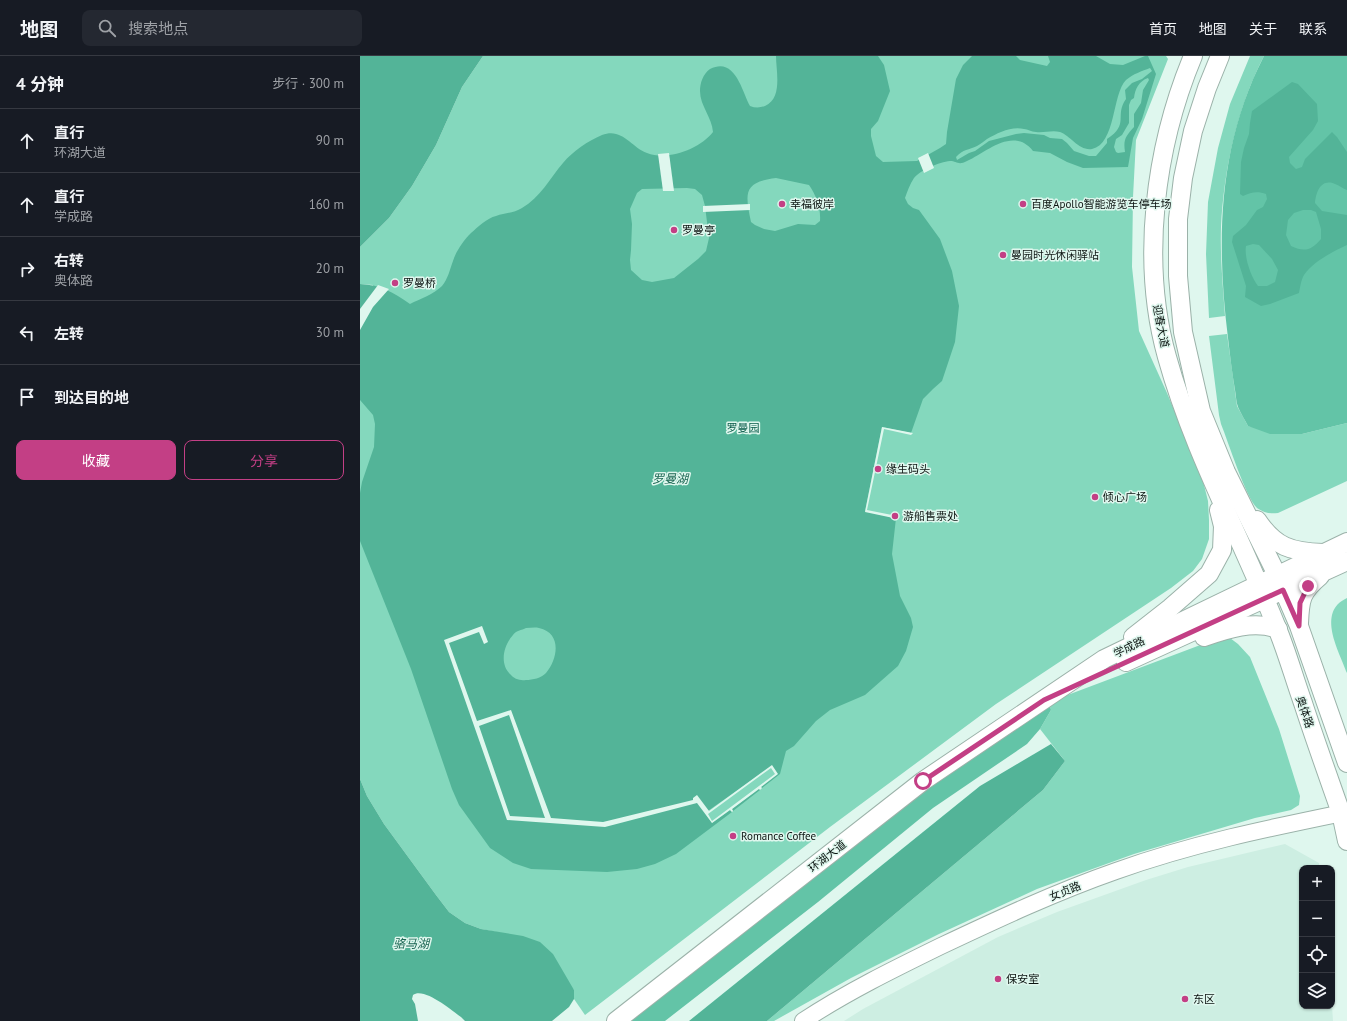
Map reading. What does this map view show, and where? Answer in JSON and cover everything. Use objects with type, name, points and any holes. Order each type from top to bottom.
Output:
[{"type":"main road","name":"迎春大道","points":[[1194,56],[1185,77],[1170,125],[1160,167],[1154,238],[1156,311],[1167,358],[1185,411],[1280,582]]},
{"type":"main road","name":"迎春大道","points":[[1220,56],[1207,88],[1193,131],[1183,178],[1178,219],[1178,276],[1180,303],[1183,332],[1201,411],[1219,474],[1262,591]]},
{"type":"main road","points":[[1170,125],[1193,131]]},
{"type":"main road","points":[[1219,474],[1265,532],[1281,546],[1326,561],[1308,586],[1300,603],[1299,626]]},
{"type":"main road","points":[[1105,665],[1209,574],[1222,550],[1223,526],[1219,474]]},
{"type":"main road","name":"学成路","points":[[1044,700],[1105,665],[1326,561],[1347,542]]},
{"type":"main road","name":"学成路","points":[[1326,561],[1347,561]]},
{"type":"main road","name":"奥体路","points":[[1280,582],[1299,626],[1347,763]]},
{"type":"main road","name":"奥体路","points":[[1262,591],[1278,629],[1344,812],[1347,841]]},
{"type":"main road","points":[[1105,665],[1223,630],[1255,625],[1268,625],[1278,629]]},
{"type":"main road","name":"环湖大道","points":[[616,1021],[923,781],[1044,700]]},
{"type":"street","name":"女贞路","points":[[803,1021],[858,988],[981,927],[1036,902],[1116,871],[1221,839],[1344,812]]},
{"type":"shaded area","points":[[1264,56],[1347,56],[1347,423],[1302,434],[1270,434],[1248,426],[1239,410],[1237,403],[1224,302],[1222,230],[1224,194],[1229,159],[1237,124],[1249,90]]},
{"type":"shaded area","points":[[1049,702],[1051,710],[1040,729],[1027,744],[933,808],[818,902],[665,1021],[626,1021],[929,785]]},
{"type":"shaded area","points":[[1285,844],[1319,863],[1319,865],[1299,865],[1299,1009],[1332,1009],[1333,1021],[844,1021],[863,1009],[998,937],[1057,912],[1146,880],[1188,867]]},
{"type":"green space","name":"罗曼园","points":[[483,56],[1166,56],[1168,59],[1136,140],[1133,197],[1132,267],[1139,331],[1202,477],[1208,501],[1209,539],[1202,559],[1193,571],[1171,588],[996,704],[830,827],[585,1015],[574,999],[574,990],[501,933],[481,929],[465,923],[449,912],[384,824],[367,796],[360,779],[360,361],[373,285],[360,284],[360,247],[389,218],[412,186],[436,145],[462,87]]},
{"type":"green space","points":[[1250,56],[1264,56],[1246,96],[1239,118],[1225,183],[1221,238],[1225,316],[1209,318],[1206,254],[1208,202],[1218,148],[1230,104]]},
{"type":"green space","points":[[1227,334],[1237,406],[1248,426],[1302,434],[1347,423],[1347,481],[1278,513],[1267,513],[1257,508],[1243,482],[1219,415],[1209,336]]},
{"type":"green space","points":[[1347,598],[1347,673],[1335,643],[1331,622],[1333,613],[1338,604]]},
{"type":"green space","points":[[1230,638],[1250,657],[1279,729],[1300,796],[1299,805],[1291,810],[1255,818],[1134,854],[1037,889],[939,934],[851,978],[774,1021],[767,1021],[1043,790],[1065,761],[1040,729],[1051,710],[1049,702],[1211,641]]},
{"type":"water","points":[[360,56],[483,56],[462,87],[436,145],[412,186],[389,218],[360,247]]},
{"type":"water","name":"罗曼湖","points":[[776,56],[878,56],[884,65],[890,91],[878,121],[871,129],[871,136],[876,156],[883,162],[917,161],[946,144],[956,79],[963,65],[972,56],[1016,56],[1020,60],[1047,66],[1050,62],[1048,56],[1096,56],[1110,64],[1123,65],[1148,56],[1156,74],[1142,119],[1133,138],[1128,167],[1083,168],[1050,153],[1033,151],[1025,144],[1017,141],[1009,141],[991,147],[964,162],[960,163],[950,161],[930,167],[914,178],[909,188],[905,198],[908,204],[919,210],[940,239],[952,271],[959,306],[955,342],[942,381],[923,399],[911,433],[882,427],[865,511],[896,518],[892,554],[900,596],[911,618],[913,627],[906,651],[898,666],[865,695],[830,710],[816,721],[794,746],[786,751],[780,774],[762,788],[761,787],[777,774],[772,766],[705,813],[712,823],[730,810],[732,812],[676,854],[655,864],[637,869],[607,872],[531,869],[513,863],[490,848],[459,805],[452,789],[411,669],[360,541],[360,493],[362,482],[374,447],[375,424],[373,415],[360,400],[360,284],[386,290],[410,304],[431,294],[439,289],[444,283],[456,253],[471,233],[489,219],[516,211],[528,204],[534,199],[571,154],[586,143],[609,133],[621,136],[641,150],[655,155],[674,154],[692,148],[700,144],[713,132],[711,121],[702,102],[700,91],[702,79],[705,73],[710,69],[719,66],[726,67],[732,71],[736,77],[750,106],[765,106],[771,102],[776,91]],"holes":[[[1150,68],[1152,71],[1142,79],[1132,83],[1125,90],[1126,99],[1121,110],[1118,129],[1107,139],[1107,143],[1096,156],[1089,156],[1074,151],[1062,139],[1024,133],[989,141],[975,151],[957,160],[956,157],[964,151],[977,146],[1000,132],[1014,128],[1034,132],[1060,132],[1079,146],[1092,149],[1100,145],[1105,138],[1110,129],[1118,96],[1122,87],[1126,80],[1135,74]],[[1148,78],[1149,80],[1143,90],[1141,103],[1134,114],[1134,127],[1126,138],[1124,144],[1125,152],[1118,153],[1114,147],[1116,139],[1122,135],[1129,123],[1129,105],[1142,81]],[[776,178],[809,185],[818,202],[820,221],[815,225],[798,224],[775,231],[764,229],[755,225],[751,222],[748,203],[749,191],[757,182]],[[687,188],[695,189],[702,195],[709,238],[706,251],[674,278],[652,282],[642,280],[631,270],[630,260],[632,224],[630,209],[637,193],[642,189]],[[526,628],[539,628],[551,635],[556,647],[555,654],[550,667],[544,675],[534,679],[522,680],[515,678],[507,670],[504,659],[505,649],[510,639],[517,632]]]},
{"type":"water","points":[[1292,82],[1298,84],[1317,104],[1318,121],[1313,130],[1289,157],[1290,163],[1296,169],[1302,167],[1305,159],[1332,132],[1347,152],[1347,190],[1330,183],[1323,184],[1318,191],[1315,203],[1322,211],[1347,215],[1347,245],[1324,257],[1308,270],[1303,277],[1299,293],[1261,306],[1245,297],[1246,286],[1232,242],[1233,236],[1246,225],[1257,210],[1263,207],[1267,199],[1266,194],[1260,192],[1243,196],[1240,194],[1241,162],[1249,134],[1252,111]],"holes":[[[1303,210],[1311,210],[1316,212],[1321,229],[1321,239],[1311,248],[1304,250],[1291,246],[1286,235],[1288,220],[1294,213]],[[1253,244],[1259,245],[1272,259],[1278,270],[1275,282],[1267,286],[1258,286],[1249,267],[1246,256],[1246,246]]]},
{"type":"water","points":[[1051,744],[1065,761],[1043,790],[767,1021],[689,1021],[980,786]]},
{"type":"water","name":"骆马湖","points":[[360,779],[367,796],[384,824],[449,912],[465,923],[481,929],[523,936],[540,942],[553,954],[574,990],[574,999],[569,1007],[552,1021],[465,1021],[437,1000],[418,993],[413,995],[412,999],[415,1004],[418,1021],[360,1021]]},
{"type":"water","points":[[759,788],[760,790],[733,811],[732,809]]},
{"type":"pier","points":[[669,153],[674,191],[663,191],[658,154]]},
{"type":"pier","points":[[928,153],[934,168],[924,173],[918,158]]},
{"type":"pier","points":[[750,204],[750,210],[703,212],[703,206]]},
{"type":"pier","points":[[378,285],[389,289],[373,307],[360,330],[360,309]]},
{"type":"pier","points":[[882,427],[913,433],[911,435],[884,429],[867,510],[897,516],[898,519],[865,512]]},
{"type":"pier","points":[[482,626],[488,642],[484,644],[479,632],[449,643],[477,721],[511,710],[551,818],[603,822],[693,800],[693,798],[697,795],[709,811],[772,765],[778,774],[761,787],[762,788],[760,790],[759,789],[732,809],[732,812],[730,810],[712,823],[697,803],[605,827],[507,820],[444,640]],"holes":[[[509,715],[545,818],[510,816],[479,726]],[[771,768],[775,774],[712,821],[708,814]]]},
{"type":"place","name":"幸福彼岸","points":[[782,204]]},
{"type":"place","name":"百度Apollo智能游览车停车场","points":[[1023,204]]},
{"type":"place","name":"罗曼亭","points":[[674,230]]},
{"type":"place","name":"曼园时光休闲驿站","points":[[1003,255]]},
{"type":"place","name":"罗曼桥","points":[[395,283]]},
{"type":"place","name":"缘生码头","points":[[878,469]]},
{"type":"place","name":"倾心广场","points":[[1095,497]]},
{"type":"place","name":"游船售票处","points":[[895,516]]},
{"type":"place","name":"Romance Coffee","points":[[733,836]]},
{"type":"place","name":"保安室","points":[[998,979]]},
{"type":"place","name":"东区","points":[[1185,999]]},
{"type":"route","points":[[923,781],[1044,700],[1283,590],[1299,626],[1300,603],[1308,586]]}]
